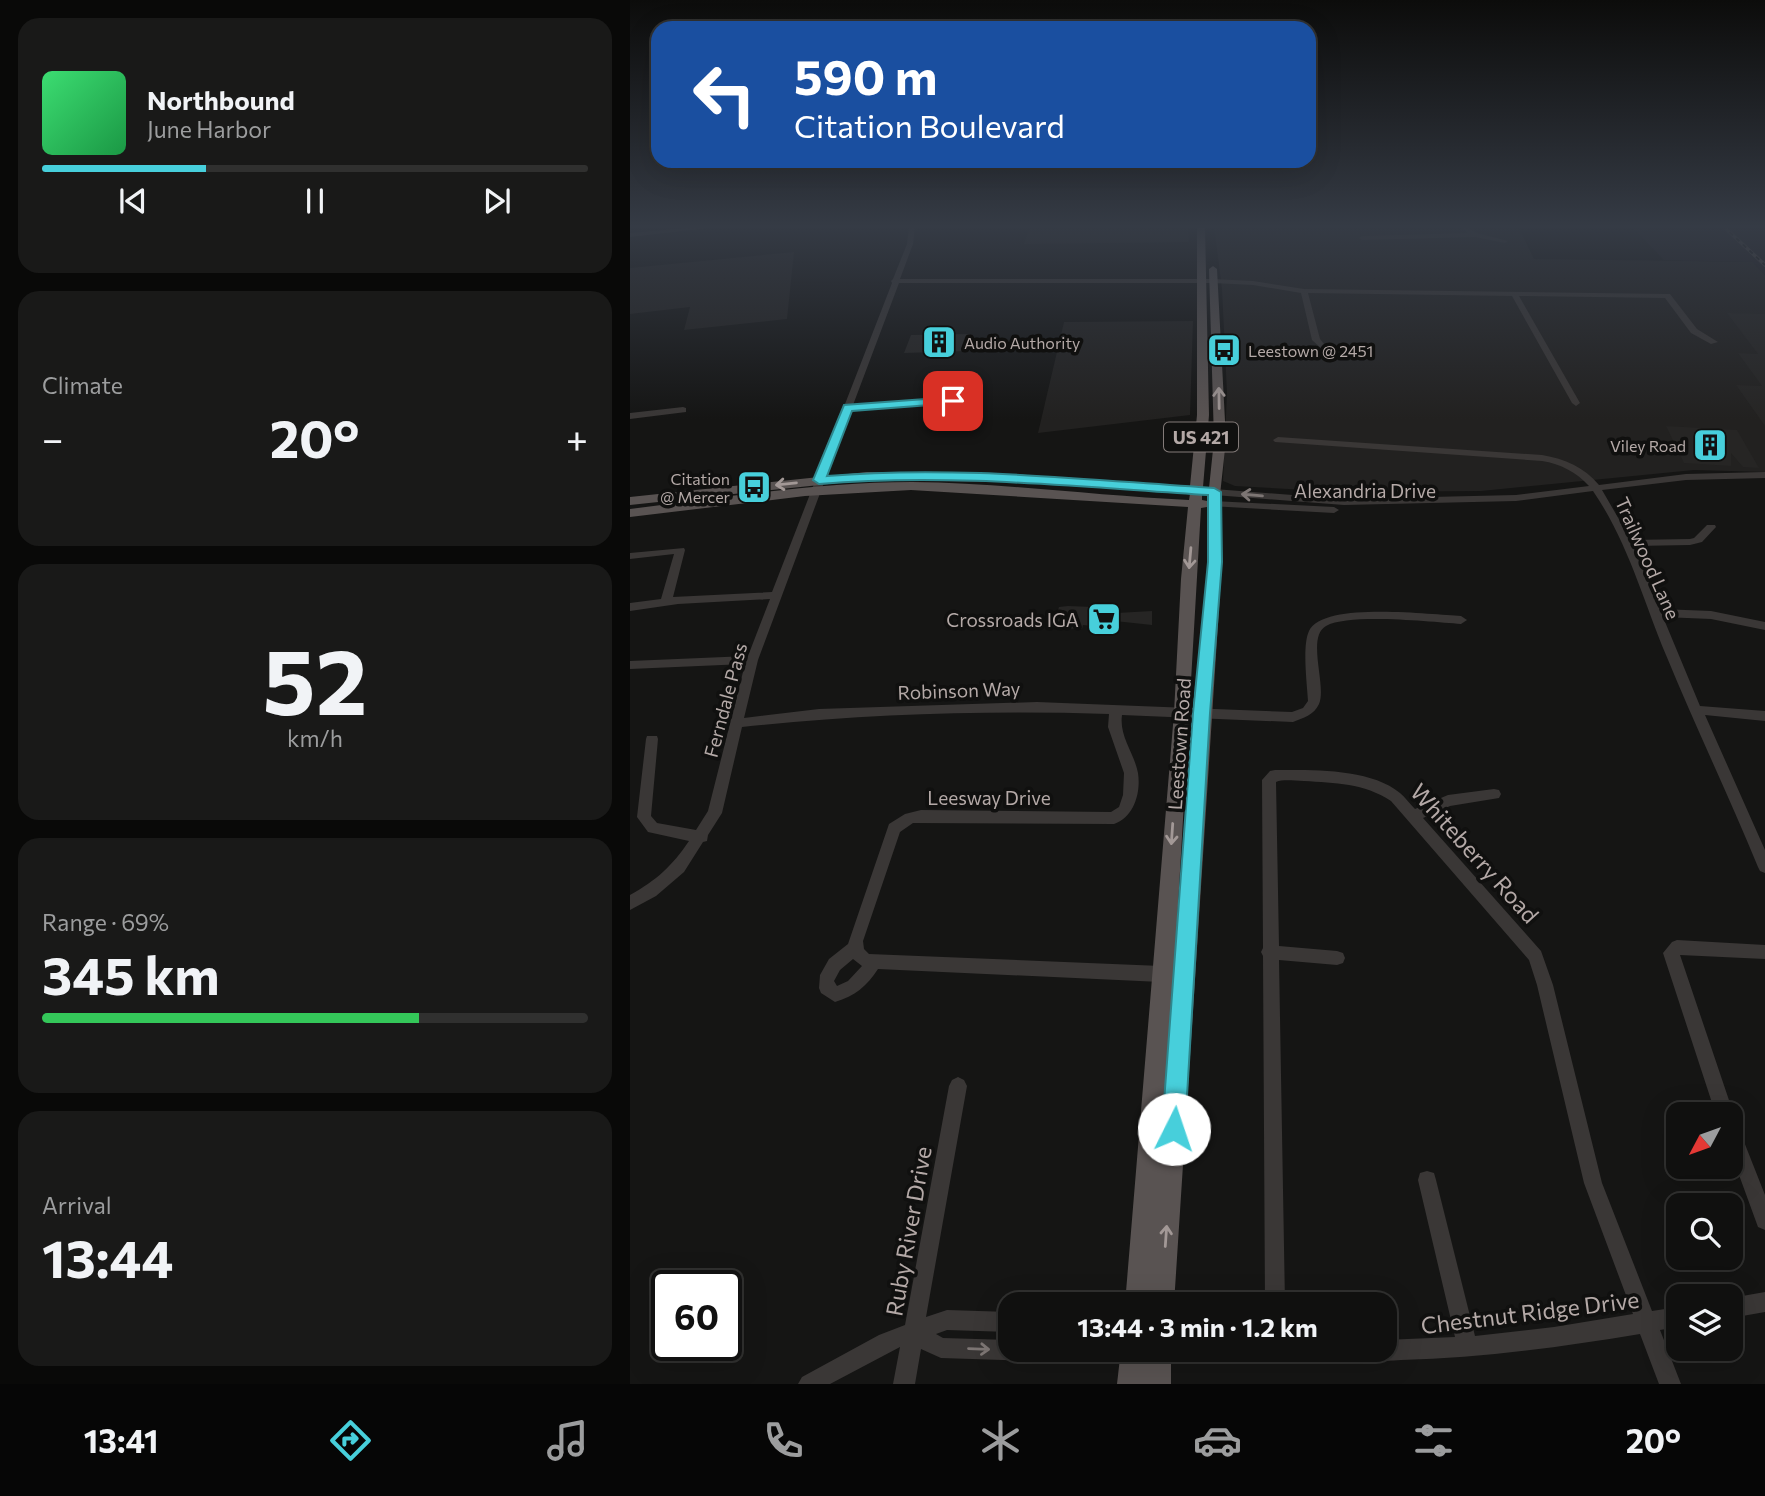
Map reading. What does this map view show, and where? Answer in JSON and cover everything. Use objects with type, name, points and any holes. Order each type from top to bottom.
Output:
[{"type":"main road","name":"Leestown Road","points":[[1162,1292],[1176,1104],[1192,713],[1205,498],[1220,440],[1209,291]]},
{"type":"main road","points":[[630,513],[817,486]]},
{"type":"main road","points":[[630,501],[817,486],[951,487],[1205,498]]},
{"type":"main road","name":"Leestown Road","points":[[1139,1292],[1161,974],[1192,713]]},
{"type":"main road","points":[[1161,974],[1172,989],[1169,1092],[1176,1104]]},
{"type":"main road","points":[[1131,1384],[1133,1362]]},
{"type":"main road","points":[[1157,1384],[1158,1362]]},
{"type":"street","points":[[817,486],[891,291]]},
{"type":"street","points":[[1325,350],[1316,340],[1304,291],[1667,296],[1694,331],[1714,342]]},
{"type":"street","points":[[1514,294],[1576,403]]},
{"type":"street","points":[[848,408],[953,401]]},
{"type":"street","points":[[630,416],[683,410]]},
{"type":"street","name":"Trailwood Lane","points":[[1278,440],[1542,458],[1573,467],[1596,487],[1626,543],[1696,710],[1759,837],[1765,867]]},
{"type":"street","name":"Alexandria Drive","points":[[1205,498],[1369,511],[1465,506],[1686,477],[1765,475]]},
{"type":"street","name":"Ferndale Pass","points":[[630,902],[651,891],[679,868],[702,837],[715,813],[752,660],[817,486]]},
{"type":"street","points":[[1626,543],[1690,542],[1698,540],[1711,527]]},
{"type":"street","points":[[630,556],[680,550],[666,601]]},
{"type":"street","points":[[630,607],[666,601],[777,595]]},
{"type":"street","points":[[1654,613],[1711,615],[1765,626]]},
{"type":"street","name":"Robinson Way","points":[[738,723],[846,713],[1037,707],[1284,718],[1307,711],[1314,697],[1313,632],[1324,622],[1334,618],[1461,620]]},
{"type":"street","points":[[630,665],[752,660]]},
{"type":"street","name":"Leesway Drive","points":[[856,947],[855,942],[894,828],[910,818],[1114,818],[1120,815],[1130,795],[1131,773],[1114,727],[1116,710]]},
{"type":"street","points":[[1696,710],[1765,716]]},
{"type":"street","points":[[652,739],[644,817],[653,828],[702,837]]},
{"type":"street","name":"Whiteberry Road","points":[[1275,1292],[1267,786],[1270,778],[1288,775],[1369,782],[1385,788],[1413,816],[1535,956],[1545,985],[1592,1183],[1670,1384]]},
{"type":"street","points":[[1413,816],[1448,800],[1494,794]]},
{"type":"street","points":[[874,961],[856,986],[846,992],[835,994],[827,988],[825,979],[828,970],[856,947],[860,957],[874,961],[1161,974]]},
{"type":"street","points":[[1721,1102],[1671,953],[1677,947],[1765,952]]},
{"type":"street","points":[[1269,952],[1337,958]]},
{"type":"street","name":"Ruby River Drive","points":[[904,1384],[958,1086]]},
{"type":"street","points":[[1743,1162],[1765,1220]]},
{"type":"street","points":[[1427,1180],[1468,1348]]},
{"type":"street","points":[[1743,1306],[1765,1303]]},
{"type":"street","name":"Chestnut Ridge Drive","points":[[1397,1352],[1468,1348],[1666,1319]]},
{"type":"street","points":[[809,1384],[886,1342],[947,1320],[998,1322]]},
{"type":"street","points":[[914,1334],[941,1348],[998,1350]]},
{"type":"shaded area","points":[[630,291],[790,291],[787,319],[684,330],[690,307],[630,314]]},
{"type":"shaded area","points":[[1222,291],[1765,291],[1765,472],[1694,470],[1481,491],[1343,492],[1235,486],[1223,481],[1227,393]]},
{"type":"shaded area","points":[[1193,321],[1190,415],[1038,433],[1064,322]]},
{"type":"building","points":[[1727,313],[1765,314],[1765,426],[1736,385],[1762,386],[1738,353],[1758,354]]},
{"type":"building","name":"Audio Authority","points":[[970,334],[967,351],[904,353],[911,335]]},
{"type":"building","name":"Viley Road","points":[[1666,426],[1737,430],[1759,468],[1743,467],[1731,453],[1731,466],[1684,463]]},
{"type":"building","name":"Crossroads IGA","points":[[1059,607],[1118,608],[1117,613],[1152,611],[1152,625],[1115,621],[1111,628],[1083,625],[1082,629],[1053,628]]},
{"type":"place","name":"Audio Authority","points":[[939,342]]},
{"type":"place","name":"Leestown @ 2451","points":[[1224,350]]},
{"type":"place","name":"Viley Road","points":[[1710,445]]},
{"type":"place","name":"Citation @ Mercer","points":[[754,487]]},
{"type":"place","name":"Crossroads IGA","points":[[1104,619]]},
{"type":"route","points":[[953,401],[848,408],[819,480],[913,475],[1014,478],[1214,492],[1215,562],[1174,1129]]}]
